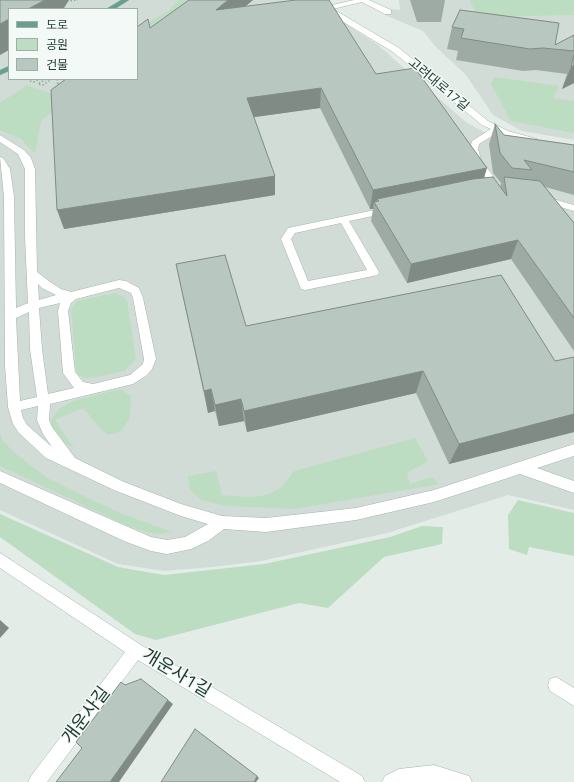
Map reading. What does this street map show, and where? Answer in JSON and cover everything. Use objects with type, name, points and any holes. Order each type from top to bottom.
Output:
[{"type":"main road","points":[[112,8],[126,0]]},
{"type":"street","name":"고려대로17길","points":[[310,0],[327,8],[396,50],[477,118],[497,130],[542,143]]},
{"type":"street","points":[[327,8],[363,0],[388,12]]},
{"type":"street","points":[[485,192],[503,192],[477,160],[474,149],[476,143],[497,130]]},
{"type":"street","points":[[0,138],[21,152],[26,158],[30,169],[31,189],[29,212],[32,273],[36,349],[43,400],[43,420],[47,430],[71,462]]},
{"type":"street","points":[[0,160],[5,169],[9,197],[11,365],[14,407],[17,420],[31,437],[51,454],[133,492],[181,510],[222,522],[266,525],[356,514],[434,496],[574,450]]},
{"type":"street","points":[[532,196],[574,208]]},
{"type":"street","points":[[343,219],[374,272],[305,286],[286,239],[292,230],[343,219],[399,208]]},
{"type":"street","points":[[32,273],[46,285],[58,292],[72,296]]},
{"type":"street","points":[[11,315],[34,305],[119,284],[126,285],[132,288],[138,298],[150,359],[148,366],[133,379],[14,407]]},
{"type":"street","points":[[72,296],[66,302],[63,311],[70,373],[75,382],[80,386],[92,388]]},
{"type":"street","points":[[521,468],[574,487]]},
{"type":"street","points":[[0,476],[129,536],[151,544],[167,547],[186,544],[203,536],[222,522]]},
{"type":"street","name":"개운사1길","points":[[0,560],[136,650],[356,782]]},
{"type":"street","name":"개운사길","points":[[37,782],[136,650]]},
{"type":"street","points":[[556,685],[574,698]]},
{"type":"street","points":[[391,782],[399,777],[434,773],[463,782]]},
{"type":"path","points":[[62,1],[78,0]]},
{"type":"path","points":[[30,81],[34,82],[38,80]]},
{"type":"path","points":[[44,80],[38,84],[43,85],[50,80]]},
{"type":"path","points":[[58,80],[58,87]]},
{"type":"shaded area","points":[[0,0],[298,0],[343,22],[378,45],[467,123],[488,134],[574,155],[574,510],[508,495],[387,533],[261,561],[164,571],[118,564],[0,510]]},
{"type":"shaded area","points":[[399,0],[574,0],[574,140],[522,131],[493,115],[466,75],[436,47],[423,31],[385,15],[389,9],[400,10]]},
{"type":"green space","points":[[179,0],[202,0],[153,35],[138,29],[168,11]]},
{"type":"green space","points":[[470,0],[574,0],[574,15],[477,17]]},
{"type":"green space","points":[[494,77],[559,86],[553,98],[574,101],[574,133],[511,121],[491,84]]},
{"type":"green space","points":[[27,85],[68,100],[41,121],[35,154],[21,139],[0,130],[0,103]]},
{"type":"green space","points":[[115,293],[124,297],[127,301],[136,359],[125,371],[92,378],[84,378],[79,375],[76,369],[71,309],[77,301]]},
{"type":"green space","points":[[116,390],[122,390],[131,396],[130,418],[122,430],[115,434],[107,434],[83,408],[55,420],[74,448],[58,440],[51,424],[52,418],[60,408],[73,401]]},
{"type":"green space","points":[[0,434],[3,441],[17,455],[49,479],[120,513],[172,532],[161,534],[150,533],[128,526],[0,466]]},
{"type":"green space","points":[[415,438],[428,461],[407,473],[410,484],[432,477],[439,484],[295,509],[226,506],[201,500],[190,489],[188,476],[216,471],[222,495],[249,497],[267,495],[282,487],[294,471]]},
{"type":"green space","points":[[518,500],[574,513],[574,556],[529,547],[527,555],[509,549],[508,515]]},
{"type":"green space","points":[[0,514],[118,567],[164,575],[264,564],[390,537],[422,526],[443,527],[442,544],[384,557],[328,608],[299,603],[156,640],[135,634],[0,537]]},
{"type":"building","points":[[0,0],[45,0],[30,8],[8,8],[8,20],[0,24]]},
{"type":"building","points":[[189,0],[228,0],[216,10],[296,0],[329,0],[376,74],[415,68],[487,168],[373,190],[321,88],[247,98],[275,176],[57,210],[51,90],[65,80],[138,80],[138,26],[148,19],[150,28]]},
{"type":"building","points":[[460,10],[559,23],[555,45],[574,35],[574,51],[543,48],[530,49],[461,38],[464,29],[452,27]]},
{"type":"building","points":[[574,55],[574,65],[571,67]]},
{"type":"building","points":[[495,124],[504,135],[574,145],[574,172],[524,160],[532,170],[512,168],[500,153]]},
{"type":"building","points":[[493,177],[507,196],[504,177],[540,181],[574,223],[574,318],[518,240],[411,264],[374,202],[379,201],[377,199],[473,179]]},
{"type":"building","points":[[225,255],[246,326],[501,275],[555,361],[574,357],[574,414],[459,444],[423,371],[244,411],[241,399],[215,405],[211,389],[204,391],[176,264]]},
{"type":"building","points":[[141,679],[168,700],[110,782],[56,782],[82,748],[76,742],[121,682],[125,685]]},
{"type":"building","points":[[195,729],[257,776],[254,782],[161,782]]}]
